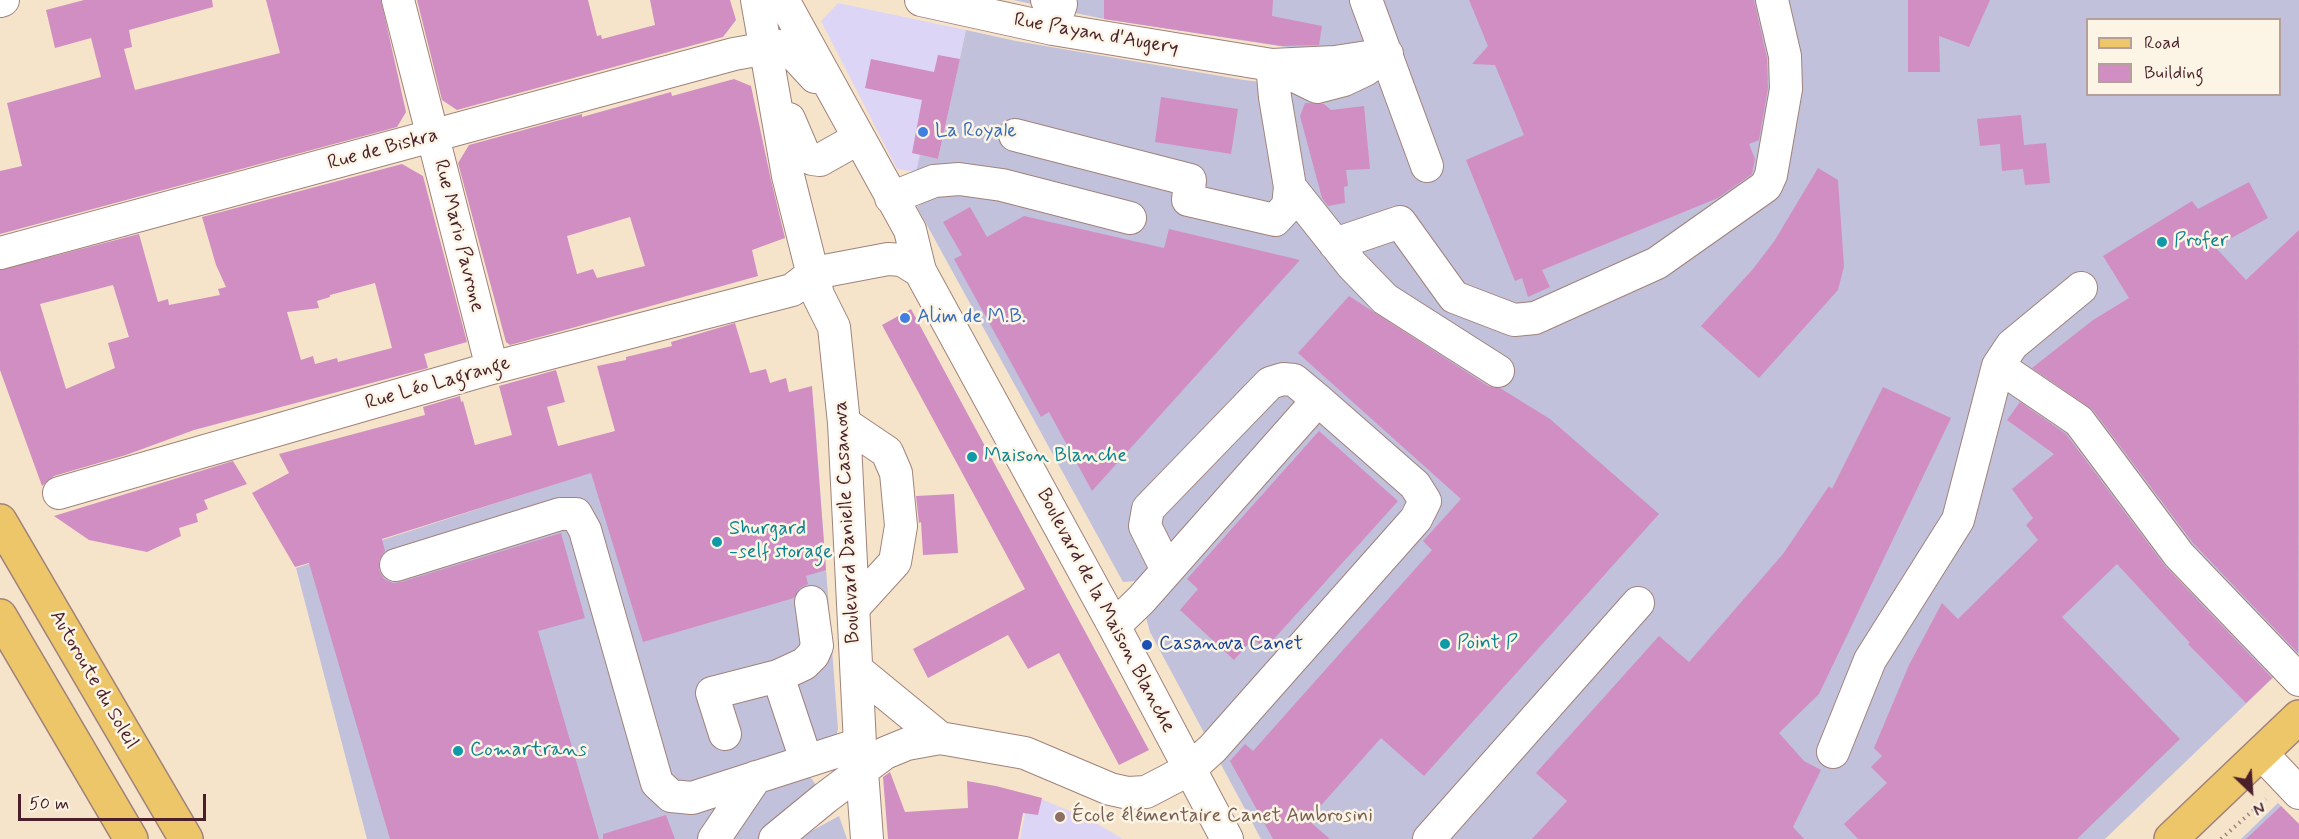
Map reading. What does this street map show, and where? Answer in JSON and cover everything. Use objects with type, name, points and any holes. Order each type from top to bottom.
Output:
[{"type":"main road","name":"Autoroute du Soleil","points":[[0,521],[186,839]]},
{"type":"main road","points":[[0,616],[131,839]]},
{"type":"main road","points":[[2171,839],[2299,717]]},
{"type":"street","name":"Rue Mario Pavrone","points":[[398,0],[492,368]]},
{"type":"street","name":"Boulevard Danielle Casanova","points":[[757,0],[788,176],[818,295],[834,327],[844,423],[867,839]]},
{"type":"street","name":"Boulevard de la Maison Blanche","points":[[783,0],[910,230],[920,271],[1114,626],[1227,839]]},
{"type":"street","name":"Rue Payan d'Augery","points":[[921,0],[1056,8],[1272,65],[1335,62],[1387,54]]},
{"type":"street","points":[[1366,0],[1427,166]]},
{"type":"street","points":[[1335,244],[1400,222],[1454,297],[1514,320],[1535,318],[1657,263],[1766,186],[1771,175],[1786,89],[1785,56],[1772,0]]},
{"type":"street","points":[[765,47],[779,46],[790,50],[842,108]]},
{"type":"street","name":"Rue de Biskra","points":[[0,253],[765,47]]},
{"type":"street","points":[[1016,135],[1190,180],[1188,200],[1275,220],[1288,206],[1290,187],[1272,65]]},
{"type":"street","points":[[771,80],[804,154],[812,159],[820,160],[859,138]]},
{"type":"street","points":[[891,198],[934,181],[959,179],[1002,185],[1130,218]]},
{"type":"street","points":[[1290,187],[1335,244],[1385,299],[1498,371]]},
{"type":"street","points":[[814,273],[888,259],[902,261],[920,271]]},
{"type":"street","points":[[834,327],[840,299],[849,278],[866,264]]},
{"type":"street","name":"Rue Léo Lagrange","points":[[59,493],[492,368],[792,290],[814,273]]},
{"type":"street","points":[[1833,752],[1870,660],[1958,520],[1998,366],[2012,345],[2081,288]]},
{"type":"street","points":[[1998,366],[2079,421],[2179,555],[2299,680]]},
{"type":"street","points":[[396,565],[560,514],[576,514],[585,530],[657,783],[671,796],[692,798],[806,760],[861,757],[940,738],[1024,753],[1110,789],[1128,793],[1146,792],[1190,769],[1213,748],[1416,519],[1425,501],[1415,485],[1318,400],[1294,380],[1283,380],[1270,384],[1148,509],[1145,526],[1167,570]]},
{"type":"street","points":[[1114,626],[1141,600],[1318,400]]},
{"type":"street","points":[[844,423],[887,452],[896,473],[901,526],[895,562],[854,607]]},
{"type":"street","points":[[725,734],[712,693],[778,676],[804,664],[813,656],[817,646],[811,602]]},
{"type":"street","points":[[1429,839],[1638,603]]},
{"type":"street","points":[[857,670],[940,738]]},
{"type":"street","points":[[778,676],[806,760]]},
{"type":"street","points":[[2261,753],[2295,789]]},
{"type":"street","points":[[776,839],[861,757]]},
{"type":"street","points":[[714,839],[756,777]]},
{"type":"path","points":[[2221,839],[2262,800],[2295,789]]},
{"type":"shaded area","points":[[1013,0],[2299,0],[2299,653],[2105,839],[1261,839],[1150,632],[1136,581],[1123,582],[917,207],[930,198],[916,172],[920,155],[938,159],[966,30],[1016,41],[1244,80],[1320,89],[1318,52],[1104,19]]},
{"type":"shaded area","points":[[838,3],[966,30],[938,159],[916,172],[897,169],[821,21]]},
{"type":"shaded area","points":[[814,408],[838,729],[836,737],[805,775],[812,779],[816,786],[760,839],[367,839],[296,568],[592,472]]},
{"type":"shaded area","name":"École élémentaire Canet Ambrosini","points":[[1029,794],[1089,819],[1123,839],[1020,839]]},
{"type":"shaded area","points":[[2278,803],[2299,824],[2299,839],[2241,839]]},
{"type":"shaded area","points":[[839,816],[847,839],[798,839],[806,834]]},
{"type":"building","points":[[84,0],[212,0],[213,7],[129,30],[132,47],[124,49],[135,90],[280,53],[266,0],[381,0],[406,112],[397,127],[0,234],[0,171],[22,166],[7,103],[101,77],[91,38],[55,48],[46,10]]},
{"type":"building","points":[[417,0],[588,0],[597,36],[601,35],[602,39],[655,25],[650,0],[730,0],[736,20],[723,37],[457,110],[442,100]]},
{"type":"building","points":[[1104,0],[1273,0],[1272,16],[1322,26],[1319,45],[1282,46],[1104,19]]},
{"type":"building","points":[[1469,0],[1754,0],[1767,58],[1768,88],[1759,140],[1749,144],[1755,159],[1752,174],[1718,198],[1542,270],[1550,287],[1528,297],[1522,278],[1515,281],[1466,160],[1524,135],[1495,65],[1472,64],[1488,46]]},
{"type":"building","points":[[1908,0],[1990,0],[1969,47],[1939,36],[1940,72],[1908,72]]},
{"type":"building","points":[[938,55],[960,59],[938,159],[912,153],[922,100],[865,88],[871,59],[934,72]]},
{"type":"building","points":[[734,79],[751,86],[785,238],[752,250],[758,276],[510,345],[506,342],[458,163],[469,145],[671,92],[672,96]],"holes":[[[630,217],[645,266],[597,278],[593,269],[577,274],[567,236]]]},
{"type":"building","points":[[1161,97],[1238,109],[1231,154],[1155,142]]},
{"type":"building","points":[[1305,103],[1324,104],[1331,110],[1364,106],[1370,169],[1346,170],[1348,186],[1344,187],[1345,203],[1328,206],[1322,198],[1300,116]]},
{"type":"building","points":[[2021,115],[2024,145],[2046,143],[2050,183],[2025,185],[2023,169],[2002,171],[2000,144],[1980,146],[1977,119]]},
{"type":"building","points":[[402,164],[423,176],[467,342],[424,354],[428,368],[194,430],[126,455],[54,476],[42,486],[0,370],[0,270],[139,234],[158,302],[168,299],[169,305],[220,295],[218,289],[226,287],[216,265],[202,217]],"holes":[[[375,283],[392,348],[338,362],[337,358],[315,364],[313,356],[301,360],[287,312],[319,308],[317,301],[330,297],[330,295]],[[113,285],[129,337],[108,343],[115,368],[66,389],[40,304]]]},
{"type":"building","points":[[1818,168],[1838,180],[1844,266],[1838,290],[1759,378],[1701,326],[1753,269],[1775,240]]},
{"type":"building","points":[[2249,182],[2268,218],[2215,247],[2246,280],[2299,230],[2298,653],[2193,543],[2093,410],[2032,368],[2093,320],[2129,298],[2103,256],[2192,201],[2198,209]]},
{"type":"building","points":[[970,207],[987,237],[1024,216],[1164,248],[1169,229],[1300,260],[1092,491],[1049,412],[1041,417],[954,259],[962,255],[943,222]]},
{"type":"building","name":"Point P","points":[[1349,296],[1488,386],[1500,388],[1550,419],[1659,514],[1424,776],[1381,738],[1308,820],[1330,839],[1273,839],[1230,761],[1245,744],[1253,751],[1432,550],[1423,541],[1461,499],[1298,353]]},
{"type":"building","name":"Maison Blanche","points":[[911,309],[1149,750],[1119,765],[1059,653],[1028,669],[1008,635],[928,678],[913,649],[1025,589],[882,325]]},
{"type":"building","points":[[735,323],[750,373],[766,369],[770,383],[786,378],[789,392],[812,386],[826,570],[806,576],[808,584],[800,588],[794,598],[643,642],[591,473],[382,539],[385,551],[379,560],[379,570],[384,579],[393,583],[561,533],[585,618],[538,631],[599,839],[390,839],[309,563],[295,567],[252,493],[289,473],[279,454],[425,415],[423,407],[460,396],[475,445],[512,435],[499,386],[556,370],[565,402],[547,407],[558,446],[615,431],[597,366],[672,346],[671,342]]},
{"type":"building","points":[[1883,387],[1951,418],[1819,694],[1779,733],[1804,761],[1821,770],[1793,827],[1804,839],[1532,839],[1567,801],[1536,773],[1659,636],[1689,662],[1783,554],[1829,486],[1832,489]]},
{"type":"building","points":[[2020,402],[2066,434],[2165,566],[2272,678],[2246,703],[2188,644],[2190,643],[2117,564],[2062,617],[2180,739],[2077,839],[1858,839],[1844,824],[1887,783],[1871,767],[1882,756],[1874,748],[1909,665],[1942,603],[1958,619],[2038,540],[2026,525],[2033,518],[2012,489],[2054,454],[2007,420]]},
{"type":"building","points":[[1319,431],[1398,501],[1265,649],[1253,639],[1234,660],[1180,610],[1198,589],[1187,579]]},
{"type":"building","points":[[233,461],[247,484],[204,500],[208,509],[196,514],[198,522],[179,528],[181,536],[147,552],[89,540],[54,516]]},
{"type":"building","points":[[954,494],[958,553],[923,555],[921,522],[919,523],[916,496]]},
{"type":"building","points":[[890,772],[905,812],[968,808],[967,781],[1042,798],[1038,815],[1023,813],[1018,839],[888,839],[883,777]]},
{"type":"building","points":[[2281,806],[2299,824],[2299,839],[2246,839]]},
{"type":"building","points":[[666,815],[675,839],[603,839],[603,834]]},
{"type":"place","name":"La Royale","points":[[923,132]]},
{"type":"place","name":"Profer","points":[[2162,242]]},
{"type":"place","name":"Alim de M.B.","points":[[905,318]]},
{"type":"place","name":"Maison Blanche","points":[[972,457]]},
{"type":"place","name":"Shurgard -self storage","points":[[717,542]]},
{"type":"place","name":"Point P","points":[[1445,644]]},
{"type":"place","name":"Casanova Canet","points":[[1147,645]]},
{"type":"place","name":"Comartrans","points":[[458,751]]},
{"type":"place","name":"École élémentaire Canet Ambrosini","points":[[1060,817]]}]
